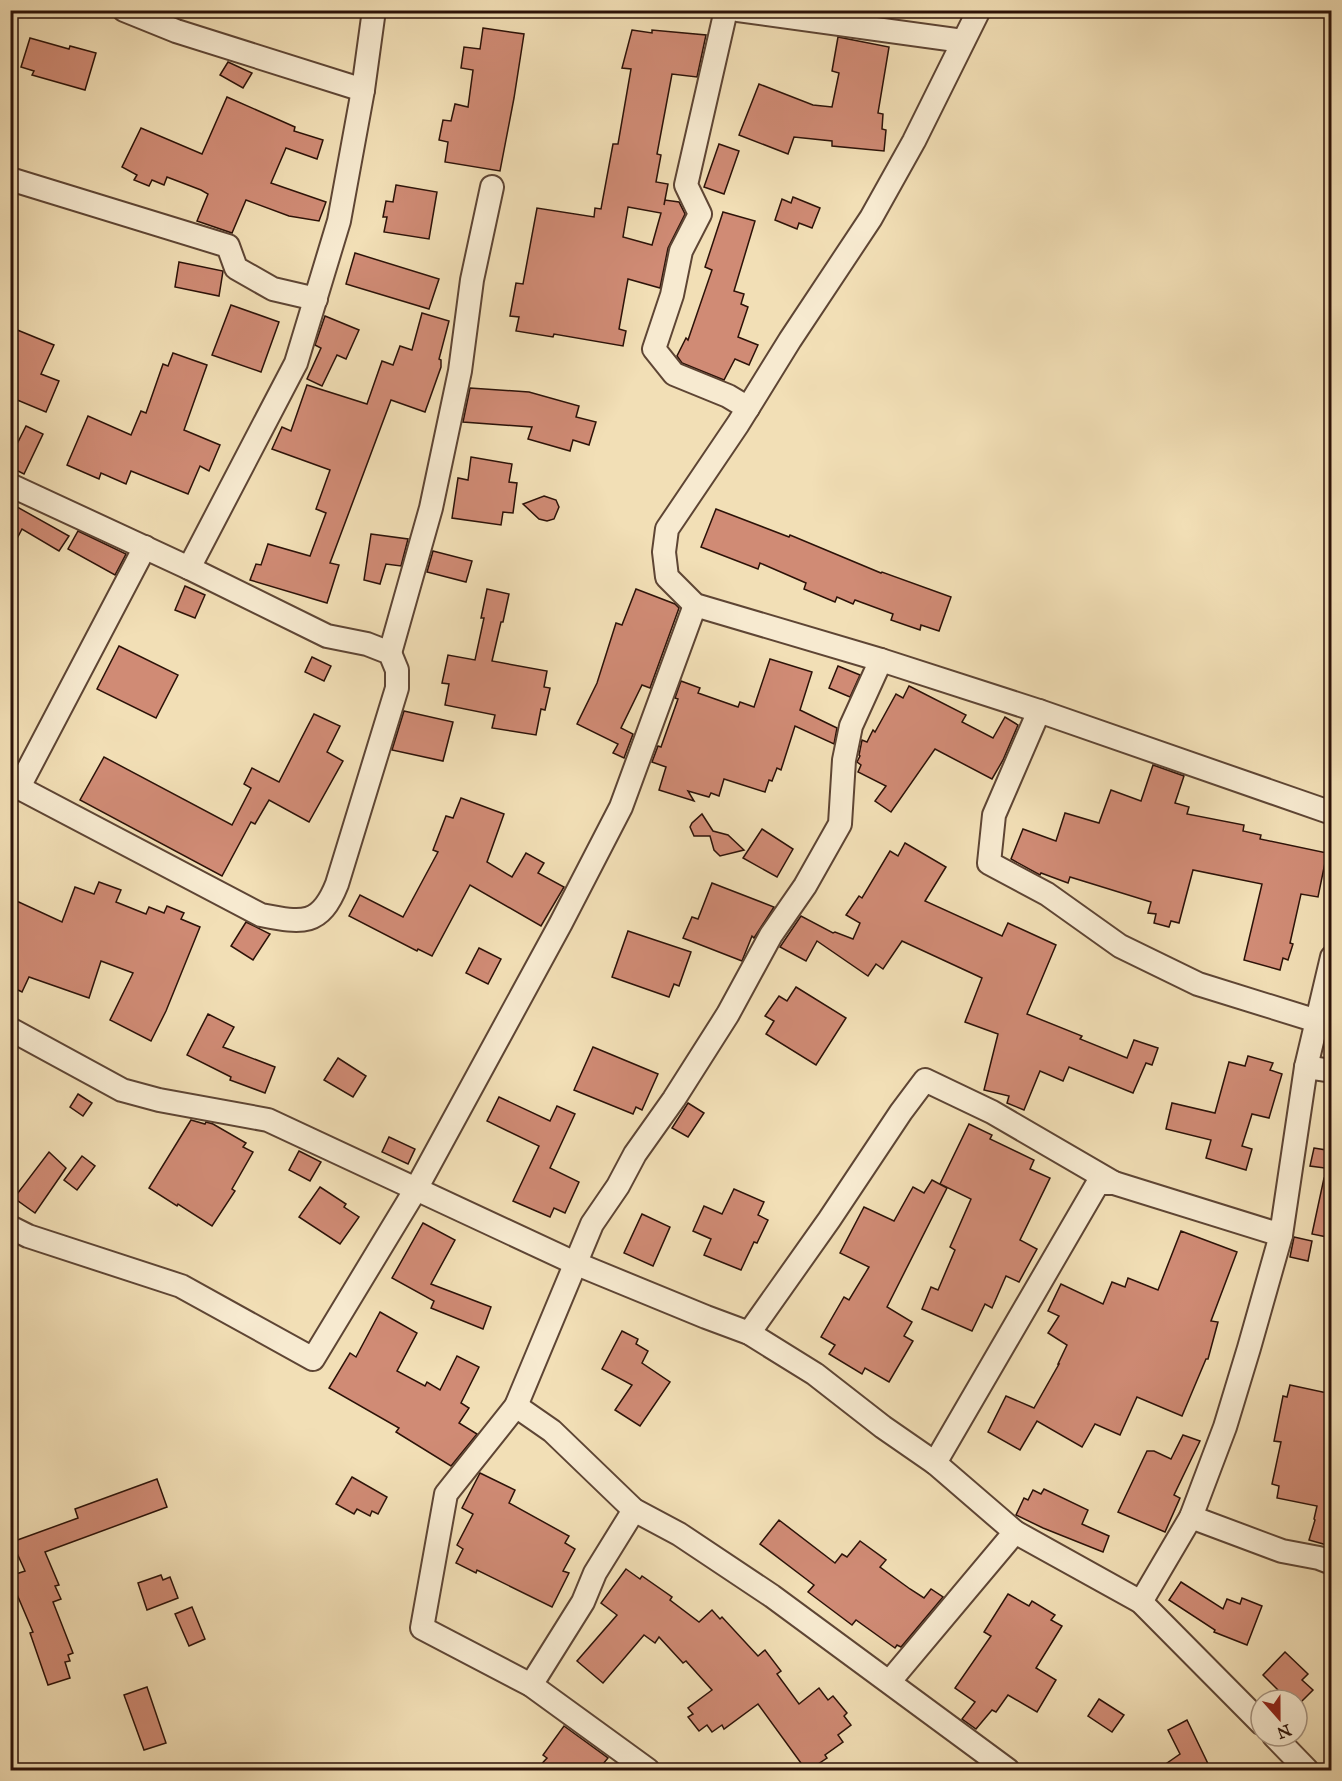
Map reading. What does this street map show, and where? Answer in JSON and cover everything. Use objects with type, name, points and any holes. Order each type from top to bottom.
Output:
[{"type":"street","points":[[124,10],[176,31],[363,90]]},
{"type":"street","points":[[189,568],[297,363],[339,221],[363,90],[374,10]]},
{"type":"street","points":[[726,10],[686,184],[700,214],[681,251],[672,295],[654,350],[674,374],[728,396],[748,408]]},
{"type":"street","points":[[738,10],[963,41]]},
{"type":"street","points":[[979,10],[914,141],[871,218],[667,529],[664,552],[666,577],[695,605],[881,660],[1039,711],[1332,813]]},
{"type":"street","points":[[10,179],[228,246],[236,268],[273,289],[316,299]]},
{"type":"street","points":[[145,547],[15,785],[261,915],[291,921],[314,918],[330,902],[337,884],[398,688],[397,669],[390,653],[431,508],[460,371],[472,280],[492,187]]},
{"type":"street","points":[[10,485],[145,547],[327,636],[367,644],[390,653]]},
{"type":"street","points":[[10,1227],[28,1236],[181,1286],[313,1359],[416,1189],[561,923],[621,807],[695,605]]},
{"type":"street","points":[[648,1770],[531,1685],[422,1628],[447,1494],[516,1406],[592,1224],[618,1186],[635,1154],[674,1099],[728,1014],[771,935],[805,886],[840,824],[844,760],[851,726],[881,660]]},
{"type":"street","points":[[1039,711],[994,814],[989,863],[1047,894],[1120,946],[1198,984],[1317,1021]]},
{"type":"street","points":[[1141,1602],[1191,1516],[1225,1427],[1281,1234],[1306,1067],[1332,957]]},
{"type":"street","points":[[10,1029],[122,1090],[159,1100],[268,1120],[577,1264],[749,1333],[815,1374],[883,1427],[935,1463],[1015,1532],[1141,1602],[1249,1711]]},
{"type":"street","points":[[1306,1067],[1332,1071]]},
{"type":"street","points":[[749,1333],[829,1220],[900,1112],[925,1080],[992,1112],[1114,1183],[1281,1234]]},
{"type":"street","points":[[935,1463],[1098,1184],[1114,1183]]},
{"type":"street","points":[[516,1406],[552,1431],[634,1510],[679,1534],[772,1596],[1008,1770]]},
{"type":"street","points":[[531,1685],[583,1602],[595,1573],[634,1510]]},
{"type":"street","points":[[1191,1516],[1282,1551],[1319,1558],[1332,1563]]},
{"type":"street","points":[[890,1682],[1015,1532]]},
{"type":"street","points":[[1286,1748],[1307,1770]]},
{"type":"building","points":[[483,28],[524,34],[500,171],[445,162],[448,142],[439,140],[443,120],[451,121],[455,104],[468,107],[473,70],[461,68],[464,47],[480,49]]},
{"type":"building","points":[[632,30],[706,35],[697,77],[672,74],[657,154],[661,155],[656,182],[668,184],[664,205],[665,200],[679,202],[685,214],[668,248],[660,288],[628,279],[619,329],[626,331],[623,346],[554,334],[553,337],[516,331],[519,317],[510,316],[516,283],[523,284],[537,208],[594,217],[595,208],[601,209],[613,144],[618,144],[631,69],[622,68]],"holes":[[[628,207],[661,213],[652,245],[623,237]]]},
{"type":"building","points":[[838,37],[889,47],[878,113],[883,114],[882,129],[886,130],[884,151],[832,146],[832,141],[794,137],[788,154],[739,135],[759,84],[813,105],[832,107],[839,73],[832,71]]},
{"type":"building","points":[[30,38],[69,49],[70,46],[96,53],[85,90],[32,75],[34,71],[21,67]]},
{"type":"building","points":[[228,62],[252,73],[243,88],[220,75]]},
{"type":"building","points":[[227,97],[295,127],[294,131],[323,140],[317,159],[286,148],[271,183],[326,202],[319,221],[289,216],[246,200],[232,233],[197,221],[208,194],[167,177],[164,185],[152,180],[149,186],[134,180],[137,175],[122,167],[141,128],[202,154]]},
{"type":"building","points":[[719,144],[739,151],[724,194],[704,187]]},
{"type":"building","points":[[396,185],[437,192],[429,239],[384,232],[387,217],[383,217],[386,201],[393,202]]},
{"type":"building","points":[[793,197],[820,208],[812,228],[799,223],[797,229],[775,220],[782,199],[791,203]]},
{"type":"building","points":[[723,212],[755,221],[734,291],[744,294],[741,304],[748,307],[738,337],[758,345],[749,365],[735,359],[724,380],[682,363],[677,356],[686,338],[688,340],[712,270],[705,267]]},
{"type":"building","points":[[355,253],[439,279],[429,309],[346,284]]},
{"type":"building","points":[[179,262],[223,271],[219,296],[175,287]]},
{"type":"building","points":[[231,305],[279,322],[261,372],[212,355]]},
{"type":"building","points":[[422,313],[449,321],[439,359],[441,367],[425,412],[391,400],[330,563],[339,565],[327,603],[250,580],[256,564],[261,565],[268,544],[310,556],[326,513],[316,509],[330,470],[272,449],[282,427],[291,431],[307,385],[367,404],[382,361],[393,365],[400,346],[412,350]]},
{"type":"building","points":[[325,316],[359,330],[346,359],[337,355],[322,386],[307,379],[321,348],[315,345]]},
{"type":"building","points":[[10,327],[54,345],[41,374],[59,381],[46,412],[10,397]]},
{"type":"building","points":[[173,353],[207,365],[184,430],[220,445],[209,471],[200,466],[188,494],[131,471],[126,484],[101,473],[99,479],[67,465],[88,416],[131,435],[141,411],[146,413],[163,364],[168,366]]},
{"type":"building","points":[[470,388],[529,392],[579,406],[576,417],[596,422],[589,445],[573,440],[570,451],[528,439],[532,427],[463,422]]},
{"type":"building","points":[[26,426],[43,434],[24,474],[10,467],[10,458]]},
{"type":"building","points":[[471,457],[512,464],[509,482],[517,483],[513,513],[503,512],[501,525],[452,518],[458,478],[468,480]]},
{"type":"building","points":[[544,496],[556,500],[559,507],[554,519],[547,521],[539,519],[523,504]]},
{"type":"building","points":[[10,503],[69,536],[59,551],[22,529],[10,552]]},
{"type":"building","points":[[716,509],[789,537],[790,535],[881,573],[951,597],[939,631],[921,625],[920,630],[891,620],[893,614],[855,600],[853,604],[837,597],[835,602],[804,589],[806,583],[760,563],[758,569],[701,547]]},
{"type":"building","points":[[78,531],[126,554],[115,575],[68,549]]},
{"type":"building","points":[[371,534],[408,539],[401,566],[386,564],[380,584],[364,580]]},
{"type":"building","points":[[433,551],[472,561],[466,582],[427,572]]},
{"type":"building","points":[[185,586],[205,595],[195,618],[175,610]]},
{"type":"building","points":[[487,589],[509,594],[492,661],[547,671],[544,687],[550,688],[545,710],[541,709],[536,735],[492,728],[495,715],[445,705],[449,684],[442,683],[448,655],[475,660],[484,618],[481,618]]},
{"type":"building","points":[[636,589],[675,604],[679,608],[650,688],[642,685],[621,728],[633,734],[624,758],[613,753],[618,744],[577,724],[597,683],[616,623],[622,625]]},
{"type":"building","points":[[119,646],[178,675],[156,718],[97,689]]},
{"type":"building","points":[[312,657],[331,666],[324,681],[305,672]]},
{"type":"building","points":[[770,659],[812,672],[800,710],[837,728],[834,744],[795,726],[781,770],[777,768],[765,792],[724,779],[719,796],[711,793],[709,797],[688,791],[694,801],[659,790],[666,767],[652,762],[658,746],[661,747],[678,699],[675,698],[681,681],[700,688],[698,693],[738,707],[740,702],[754,707]]},
{"type":"building","points":[[838,666],[860,675],[850,697],[829,688]]},
{"type":"building","points":[[909,686],[966,715],[962,722],[993,738],[1005,717],[1018,725],[992,779],[935,749],[891,812],[875,801],[886,786],[858,772],[861,765],[857,762],[862,740],[867,742],[896,694],[903,698]]},
{"type":"building","points":[[404,711],[453,722],[443,761],[392,750]]},
{"type":"building","points":[[314,714],[340,726],[327,752],[343,761],[309,822],[269,800],[255,824],[251,822],[222,876],[80,800],[104,757],[232,825],[251,788],[244,784],[252,768],[279,782]]},
{"type":"building","points":[[1153,765],[1184,776],[1175,803],[1189,807],[1187,814],[1244,825],[1243,831],[1261,835],[1260,839],[1327,853],[1318,897],[1301,894],[1290,943],[1293,944],[1288,960],[1283,958],[1280,970],[1244,960],[1262,884],[1193,870],[1179,923],[1171,921],[1169,927],[1154,923],[1156,914],[1148,913],[1151,902],[1070,877],[1068,883],[1041,873],[1040,875],[1011,859],[1023,829],[1056,841],[1065,813],[1099,823],[1111,790],[1141,801]]},
{"type":"building","points":[[461,798],[504,814],[487,862],[512,877],[526,853],[544,863],[538,873],[564,887],[541,926],[470,885],[432,956],[418,949],[417,951],[349,916],[360,895],[403,917],[438,852],[433,850],[446,816],[453,818]]},
{"type":"building","points":[[702,814],[713,831],[728,835],[744,850],[720,856],[714,850],[710,836],[694,836],[690,827]]},
{"type":"building","points":[[762,829],[793,849],[777,877],[743,858]]},
{"type":"building","points":[[905,843],[946,867],[925,901],[1002,936],[1008,923],[1056,945],[1027,1014],[1082,1036],[1080,1039],[1127,1058],[1134,1040],[1158,1048],[1152,1065],[1146,1063],[1133,1093],[1069,1067],[1063,1081],[1040,1071],[1024,1110],[1007,1103],[1009,1096],[984,1090],[998,1034],[965,1022],[982,978],[902,941],[883,969],[876,964],[868,976],[817,941],[806,961],[780,947],[801,916],[833,933],[853,939],[860,923],[846,915],[859,896],[862,898],[890,851],[898,856]]},
{"type":"building","points":[[99,882],[121,890],[116,902],[146,914],[149,907],[164,913],[167,906],[184,913],[181,919],[200,927],[166,1011],[151,1041],[110,1020],[133,973],[101,961],[89,998],[29,977],[22,992],[10,986],[10,898],[62,922],[75,887],[94,894]]},
{"type":"building","points":[[712,883],[774,907],[754,938],[752,936],[742,961],[683,938],[692,917],[698,919]]},
{"type":"building","points":[[246,922],[270,934],[253,960],[231,946]]},
{"type":"building","points":[[628,931],[691,952],[679,986],[674,984],[669,997],[612,977]]},
{"type":"building","points":[[479,948],[501,959],[488,984],[466,973]]},
{"type":"building","points":[[796,987],[846,1018],[816,1065],[766,1034],[774,1021],[765,1016],[779,996],[787,1001]]},
{"type":"building","points":[[208,1014],[234,1027],[223,1047],[275,1067],[265,1093],[230,1080],[231,1077],[187,1055]]},
{"type":"building","points":[[593,1047],[658,1074],[642,1110],[636,1107],[633,1114],[574,1090]]},
{"type":"building","points":[[1248,1056],[1273,1063],[1270,1070],[1282,1074],[1269,1118],[1252,1114],[1242,1146],[1252,1149],[1246,1170],[1206,1158],[1211,1140],[1166,1129],[1172,1103],[1215,1113],[1229,1062],[1245,1066]]},
{"type":"building","points":[[338,1058],[366,1076],[353,1097],[324,1080]]},
{"type":"building","points":[[78,1094],[92,1103],[83,1116],[70,1107]]},
{"type":"building","points":[[499,1097],[550,1121],[557,1106],[575,1114],[550,1168],[579,1182],[565,1213],[554,1208],[550,1217],[513,1201],[539,1146],[487,1121]]},
{"type":"building","points":[[688,1103],[704,1113],[688,1137],[672,1128]]},
{"type":"building","points":[[191,1120],[213,1124],[246,1143],[243,1147],[253,1152],[232,1189],[235,1191],[212,1226],[149,1188]]},
{"type":"building","points":[[969,1124],[992,1135],[990,1139],[1034,1160],[1030,1169],[1050,1178],[1020,1240],[1037,1249],[1019,1282],[1006,1276],[992,1308],[985,1304],[972,1331],[922,1309],[931,1287],[938,1290],[955,1250],[950,1247],[971,1199],[940,1184]]},
{"type":"building","points":[[389,1137],[415,1149],[408,1164],[382,1152]]},
{"type":"building","points":[[1314,1148],[1332,1151],[1332,1169],[1310,1166]]},
{"type":"building","points":[[299,1151],[321,1162],[310,1181],[289,1170]]},
{"type":"building","points":[[49,1152],[66,1168],[35,1213],[14,1198]]},
{"type":"building","points":[[82,1156],[95,1166],[77,1190],[64,1180]]},
{"type":"building","points":[[1324,1178],[1332,1179],[1332,1238],[1312,1234]]},
{"type":"building","points":[[932,1180],[947,1188],[887,1307],[912,1322],[904,1336],[913,1341],[889,1382],[865,1368],[862,1374],[829,1354],[835,1345],[821,1337],[844,1297],[849,1300],[869,1267],[840,1253],[864,1207],[894,1221],[913,1187],[924,1193]]},
{"type":"building","points":[[320,1187],[346,1204],[344,1207],[359,1217],[340,1244],[299,1217]]},
{"type":"building","points":[[734,1189],[764,1202],[758,1215],[768,1220],[757,1243],[754,1242],[741,1270],[704,1255],[711,1239],[693,1231],[704,1206],[722,1214]]},
{"type":"building","points":[[642,1214],[670,1227],[653,1266],[624,1253]]},
{"type":"building","points":[[423,1223],[455,1240],[431,1284],[491,1307],[483,1329],[431,1308],[434,1301],[392,1278]]},
{"type":"building","points":[[1181,1231],[1237,1252],[1211,1321],[1218,1322],[1208,1359],[1206,1359],[1182,1416],[1137,1397],[1120,1435],[1095,1424],[1082,1447],[1037,1421],[1020,1450],[988,1432],[1006,1396],[1034,1408],[1059,1364],[1067,1345],[1048,1333],[1059,1316],[1048,1311],[1061,1284],[1103,1304],[1112,1282],[1125,1287],[1128,1278],[1158,1290]]},
{"type":"building","points":[[1294,1237],[1312,1241],[1308,1261],[1290,1257]]},
{"type":"building","points":[[380,1312],[417,1333],[397,1371],[425,1386],[427,1382],[440,1390],[457,1356],[479,1367],[461,1403],[469,1408],[459,1423],[477,1434],[451,1466],[396,1432],[399,1428],[329,1388],[350,1353],[356,1357]]},
{"type":"building","points":[[622,1331],[638,1339],[636,1344],[648,1351],[642,1363],[670,1382],[640,1426],[615,1410],[632,1385],[602,1369]]},
{"type":"building","points":[[1290,1385],[1332,1394],[1332,1529],[1327,1545],[1309,1540],[1317,1506],[1277,1498],[1279,1486],[1272,1484],[1281,1442],[1274,1441],[1283,1396],[1287,1397]]},
{"type":"building","points":[[1183,1435],[1200,1441],[1174,1495],[1180,1498],[1165,1532],[1118,1512],[1147,1451],[1154,1451],[1171,1459]]},
{"type":"building","points":[[480,1473],[515,1490],[509,1503],[569,1536],[565,1543],[575,1549],[563,1571],[569,1573],[552,1607],[477,1570],[476,1573],[456,1563],[463,1549],[457,1545],[473,1514],[462,1508]]},
{"type":"building","points":[[352,1477],[387,1497],[378,1514],[372,1511],[370,1516],[357,1509],[354,1514],[336,1504]]},
{"type":"building","points":[[157,1479],[167,1507],[45,1552],[59,1585],[55,1586],[61,1599],[53,1602],[73,1653],[68,1655],[70,1661],[65,1662],[70,1678],[48,1685],[30,1633],[33,1632],[10,1578],[10,1576],[25,1571],[12,1542],[78,1518],[75,1509]]},
{"type":"building","points":[[1044,1489],[1088,1510],[1082,1524],[1109,1536],[1103,1552],[1016,1515],[1024,1498],[1028,1500],[1033,1490],[1041,1494]]},
{"type":"building","points":[[779,1520],[835,1563],[842,1554],[847,1557],[860,1541],[886,1560],[880,1567],[910,1589],[924,1598],[931,1589],[943,1597],[901,1647],[897,1645],[895,1648],[856,1620],[852,1625],[808,1592],[814,1585],[760,1544]]},
{"type":"building","points":[[626,1569],[640,1579],[642,1576],[672,1597],[670,1600],[699,1622],[712,1610],[720,1619],[722,1617],[758,1656],[765,1650],[781,1671],[777,1674],[799,1704],[819,1688],[828,1700],[833,1696],[847,1713],[844,1716],[851,1725],[838,1735],[843,1742],[825,1755],[827,1758],[806,1770],[758,1704],[724,1729],[722,1725],[712,1732],[707,1725],[699,1731],[688,1717],[693,1714],[688,1708],[712,1690],[686,1661],[683,1663],[659,1637],[655,1643],[644,1635],[603,1683],[577,1661],[617,1615],[601,1603]]},
{"type":"building","points":[[161,1575],[163,1580],[170,1577],[178,1598],[147,1610],[138,1583]]},
{"type":"building","points":[[1181,1582],[1223,1609],[1227,1599],[1240,1604],[1242,1598],[1262,1606],[1247,1645],[1214,1632],[1215,1630],[1169,1600]]},
{"type":"building","points":[[1008,1594],[1029,1606],[1032,1601],[1055,1615],[1051,1620],[1062,1626],[1036,1668],[1056,1680],[1037,1712],[1008,1695],[996,1712],[992,1710],[976,1729],[962,1719],[975,1702],[955,1688],[991,1636],[984,1632]]},
{"type":"building","points":[[192,1607],[205,1639],[189,1646],[175,1614]]},
{"type":"building","points":[[1285,1652],[1308,1674],[1302,1680],[1313,1690],[1309,1694],[1309,1688],[1276,1688],[1263,1675]]},
{"type":"building","points":[[147,1687],[166,1743],[144,1750],[124,1695]]},
{"type":"building","points":[[1099,1699],[1124,1715],[1112,1732],[1088,1716]]},
{"type":"building","points":[[1187,1720],[1211,1770],[1157,1770],[1180,1754],[1168,1730]]},
{"type":"building","points":[[564,1726],[608,1758],[598,1770],[536,1770],[547,1758],[543,1755]]}]
